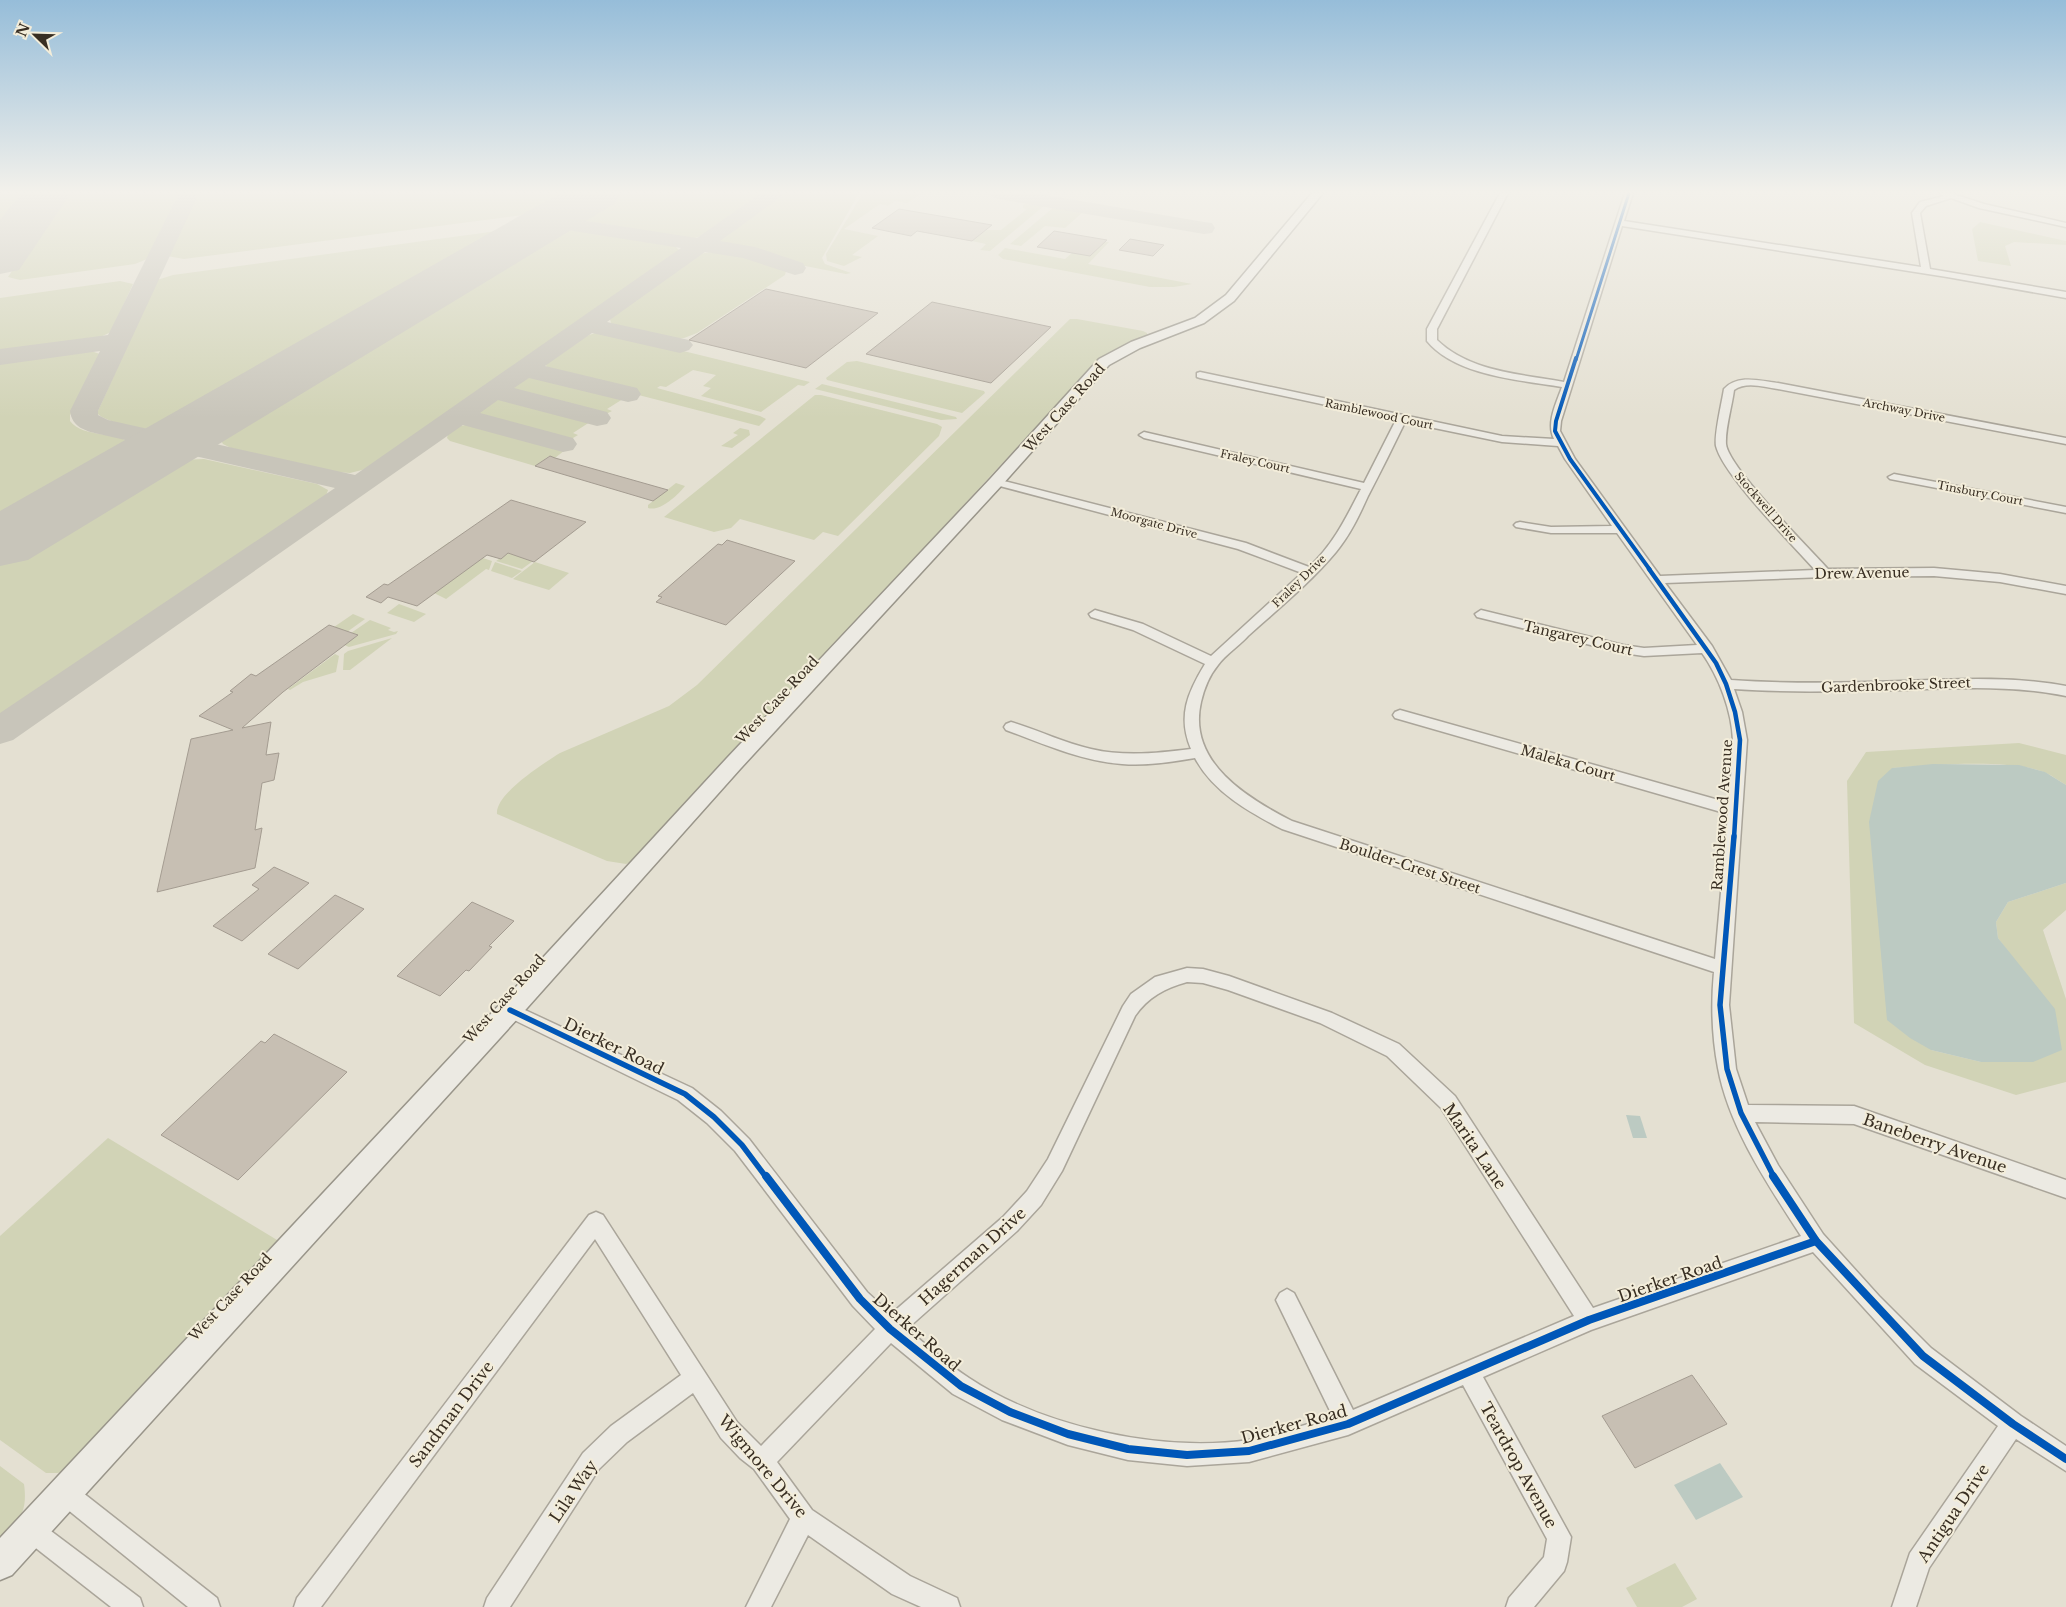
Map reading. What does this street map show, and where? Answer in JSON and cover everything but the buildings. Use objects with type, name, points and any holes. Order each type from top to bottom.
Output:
[{"type":"main road","name":"West Case Road","points":[[0,1563],[510,1010],[734,763],[996,482],[1104,362],[1133,346],[1201,321],[1220,308],[1254,268]]},
{"type":"street","points":[[1464,268],[1432,328],[1432,341],[1444,353],[1467,364],[1566,385]]},
{"type":"street","name":"Ramblewood Avenue","points":[[1605,268],[1566,385],[1555,431],[1560,443],[1707,650],[1726,684],[1735,712],[1740,740],[1720,1005],[1727,1069],[1741,1113],[1770,1172],[1816,1241]]},
{"type":"street","points":[[1907,268],[2066,295]]},
{"type":"street","name":"Ramblewood Court","points":[[1200,375],[1502,439],[1560,443]]},
{"type":"street","name":"Archway Drive","points":[[1742,383],[1755,382],[1778,386],[2066,441]]},
{"type":"street","name":"Stockwell Drive","points":[[1742,383],[1732,386],[1728,392],[1722,444],[1724,454],[1743,482],[1825,573]]},
{"type":"street","name":"Fraley Drive","points":[[1203,675],[1213,662],[1310,572],[1333,548],[1402,418]]},
{"type":"street","name":"Fraley Court","points":[[1144,435],[1366,487]]},
{"type":"street","name":"Tinsbury Court","points":[[1894,477],[2066,510]]},
{"type":"street","name":"Moorgate Drive","points":[[996,482],[1242,546],[1310,572]]},
{"type":"street","points":[[1520,525],[1551,530],[1620,529]]},
{"type":"street","name":"Drew Avenue","points":[[1658,580],[1897,571],[1962,574],[2066,590]]},
{"type":"street","points":[[1095,614],[1138,627],[1213,662]]},
{"type":"street","name":"Tangarey Court","points":[[1480,614],[1623,649],[1644,652],[1707,650]]},
{"type":"street","name":"Boulder-Crest Street","points":[[1203,675],[1195,691],[1190,709],[1190,727],[1198,752],[1209,769],[1240,799],[1256,810],[1287,825],[1722,968]]},
{"type":"street","name":"Gardenbrooke Street","points":[[1726,684],[1823,688],[1999,682],[2042,686],[2066,691]]},
{"type":"street","name":"Maleka Court","points":[[1400,715],[1736,812]]},
{"type":"street","points":[[1011,727],[1078,750],[1121,760],[1198,752]]},
{"type":"street","name":"Marita Lane","points":[[1176,977],[1187,975],[1203,976],[1229,983],[1326,1018],[1393,1050],[1448,1102],[1589,1320]]},
{"type":"street","name":"Hagerman Drive","points":[[762,1461],[890,1330],[1010,1224],[1034,1198],[1054,1165],[1129,1011],[1137,999],[1148,989],[1160,982],[1176,977]]},
{"type":"street","name":"Dierker Road","points":[[510,1010],[685,1094],[714,1117],[742,1145],[860,1299],[890,1330],[962,1386],[1010,1412],[1068,1434],[1128,1449],[1187,1455],[1249,1451],[1348,1424],[1589,1320],[1816,1241]]},
{"type":"street","name":"Baneberry Avenue","points":[[1741,1113],[1854,1115],[2066,1189]]},
{"type":"street","name":"Wigmore Drive","points":[[596,1222],[729,1430],[748,1450],[762,1461],[804,1518],[901,1585],[948,1607]]},
{"type":"street","name":"Sandman Drive","points":[[306,1607],[596,1222]]},
{"type":"street","points":[[1816,1241],[1923,1356],[2013,1424],[2066,1460]]},
{"type":"street","points":[[1288,1300],[1348,1424]]},
{"type":"street","name":"Teardrop Avenue","points":[[1468,1372],[1559,1537],[1555,1562],[1518,1607]]},
{"type":"street","name":"Lila Way","points":[[496,1607],[591,1461],[619,1434],[696,1377]]},
{"type":"street","name":"Antigua Drive","points":[[1904,1607],[1919,1562],[2013,1424]]},
{"type":"street","points":[[65,1493],[208,1607]]},
{"type":"street","points":[[758,1607],[804,1518]]},
{"type":"street","points":[[31,1530],[131,1607]]},
{"type":"green space","points":[[14,268],[106,268],[20,280],[8,277]]},
{"type":"green space","points":[[225,268],[443,268],[175,424],[152,429],[139,428],[107,419],[97,413],[157,280],[173,275]]},
{"type":"green space","points":[[488,268],[658,268],[370,468],[350,473],[337,472],[231,448],[223,444],[219,437],[227,423]]},
{"type":"green space","points":[[678,268],[784,268],[786,271],[785,275],[697,333],[684,338],[669,339],[619,327],[611,323],[612,315]]},
{"type":"green space","points":[[815,268],[837,268],[851,273],[846,274]]},
{"type":"green space","points":[[1050,268],[1109,268],[1192,284],[1174,287],[1150,287]]},
{"type":"green space","points":[[120,281],[133,284],[111,332],[94,340],[0,352],[0,298]]},
{"type":"green space","points":[[1070,319],[1143,331],[1147,335],[1092,367],[1082,377],[635,860],[626,864],[607,861],[497,814],[498,806],[512,789],[533,771],[560,753],[669,706],[697,685]]},
{"type":"green space","points":[[595,333],[614,334],[810,382],[804,386],[798,385],[761,412],[701,396],[711,388],[703,386],[716,375],[693,370],[666,387],[660,386],[657,388],[766,419],[759,426],[553,373],[547,368],[546,365],[550,360],[561,351]]},
{"type":"green space","points":[[88,350],[100,354],[70,415],[70,421],[76,427],[83,430],[126,440],[131,445],[131,450],[0,526],[0,362]]},
{"type":"green space","points":[[857,361],[984,391],[985,393],[962,413],[827,380],[826,378],[847,362]]},
{"type":"green space","points":[[543,375],[626,397],[607,409],[612,411],[602,416],[514,391],[513,387],[524,380]]},
{"type":"green space","points":[[822,384],[956,417],[957,419],[941,420],[815,389]]},
{"type":"green space","points":[[815,395],[937,424],[942,427],[939,436],[838,536],[823,532],[814,540],[740,519],[731,528],[714,532],[664,517]]},
{"type":"green space","points":[[508,398],[593,420],[573,433],[578,435],[568,441],[482,418],[479,415],[483,408],[491,403]]},
{"type":"green space","points":[[473,424],[565,450],[555,458],[549,456],[535,466],[450,441],[447,438],[454,429]]},
{"type":"green space","points":[[740,428],[749,430],[750,435],[732,448],[721,446],[738,435],[733,433]]},
{"type":"green space","points":[[204,459],[317,484],[328,490],[325,499],[0,718],[0,559],[151,469],[182,460]]},
{"type":"green space","points":[[676,483],[685,486],[673,498],[658,508],[648,508],[648,505]]},
{"type":"green space","points":[[449,542],[471,550],[468,553],[492,561],[489,570],[486,569],[446,599],[434,593],[438,550]]},
{"type":"green space","points":[[508,553],[533,561],[522,569],[496,561]]},
{"type":"green space","points":[[495,562],[522,571],[512,578],[491,571]]},
{"type":"green space","points":[[535,562],[569,573],[549,590],[513,579]]},
{"type":"green space","points":[[399,604],[426,614],[414,622],[387,613]]},
{"type":"green space","points":[[353,614],[365,619],[347,632],[334,627]]},
{"type":"green space","points":[[370,620],[391,628],[388,630],[398,631],[396,634],[349,647],[344,645],[357,636],[351,633]]},
{"type":"green space","points":[[392,638],[350,670],[343,670],[344,654],[348,651]]},
{"type":"green space","points":[[335,654],[339,656],[336,672],[303,682],[290,690],[288,689]]},
{"type":"green space","points":[[2019,743],[2066,755],[2066,785],[2046,773],[2014,765],[1927,765],[1892,768],[1931,1050],[1981,1062],[2033,1062],[2018,965],[1998,938],[1996,922],[2008,902],[2066,883],[2066,910],[2043,930],[2066,999],[2066,1082],[2016,1095],[1925,1065],[1854,1023],[1847,781],[1866,752]]},
{"type":"green space","points":[[108,1138],[282,1243],[73,1467],[58,1473],[46,1473],[0,1440],[0,1236]]},
{"type":"green space","points":[[0,1466],[24,1484],[25,1502],[21,1516],[0,1542]]},
{"type":"green space","points":[[1675,1563],[1697,1599],[1682,1607],[1637,1607],[1626,1588]]},
{"type":"shaded area","points":[[1933,764],[2019,765],[2045,772],[2066,785],[2066,883],[2008,902],[1996,922],[1998,938],[2055,1009],[2062,1050],[2033,1062],[1981,1062],[1931,1050],[1910,1038],[1887,1020],[1869,822],[1878,781],[1892,768]]},
{"type":"shaded area","points":[[1626,1115],[1640,1116],[1647,1138],[1633,1138]]},
{"type":"shaded area","points":[[1720,1463],[1743,1497],[1696,1520],[1674,1485]]},
{"type":"taxiway","points":[[118,341],[153,268]]},
{"type":"taxiway","points":[[360,485],[668,268]]},
{"type":"taxiway","points":[[589,325],[680,345]]},
{"type":"taxiway","points":[[0,357],[118,341]]},
{"type":"taxiway","points":[[118,341],[84,411],[85,419],[99,426],[360,485]]},
{"type":"taxiway","points":[[526,369],[628,394]]},
{"type":"taxiway","points":[[494,391],[597,418]]},
{"type":"taxiway","points":[[459,416],[563,444]]},
{"type":"taxiway","points":[[0,731],[360,485]]},
{"type":"runway","points":[[0,543],[468,268]]},
{"type":"cycle path","points":[[1605,268],[1556,421],[1555,431],[1570,459],[1716,663],[1726,684],[1735,712],[1740,740],[1720,1005],[1727,1069],[1741,1113],[1771,1172],[1816,1241],[1872,1303],[1923,1356],[2013,1424],[2066,1459]]},
{"type":"cycle path","points":[[510,1010],[685,1094],[714,1117],[742,1145],[860,1299],[890,1329],[961,1386],[1010,1412],[1068,1434],[1128,1449],[1187,1455],[1249,1451],[1348,1424],[1589,1320],[1816,1241]]}]
